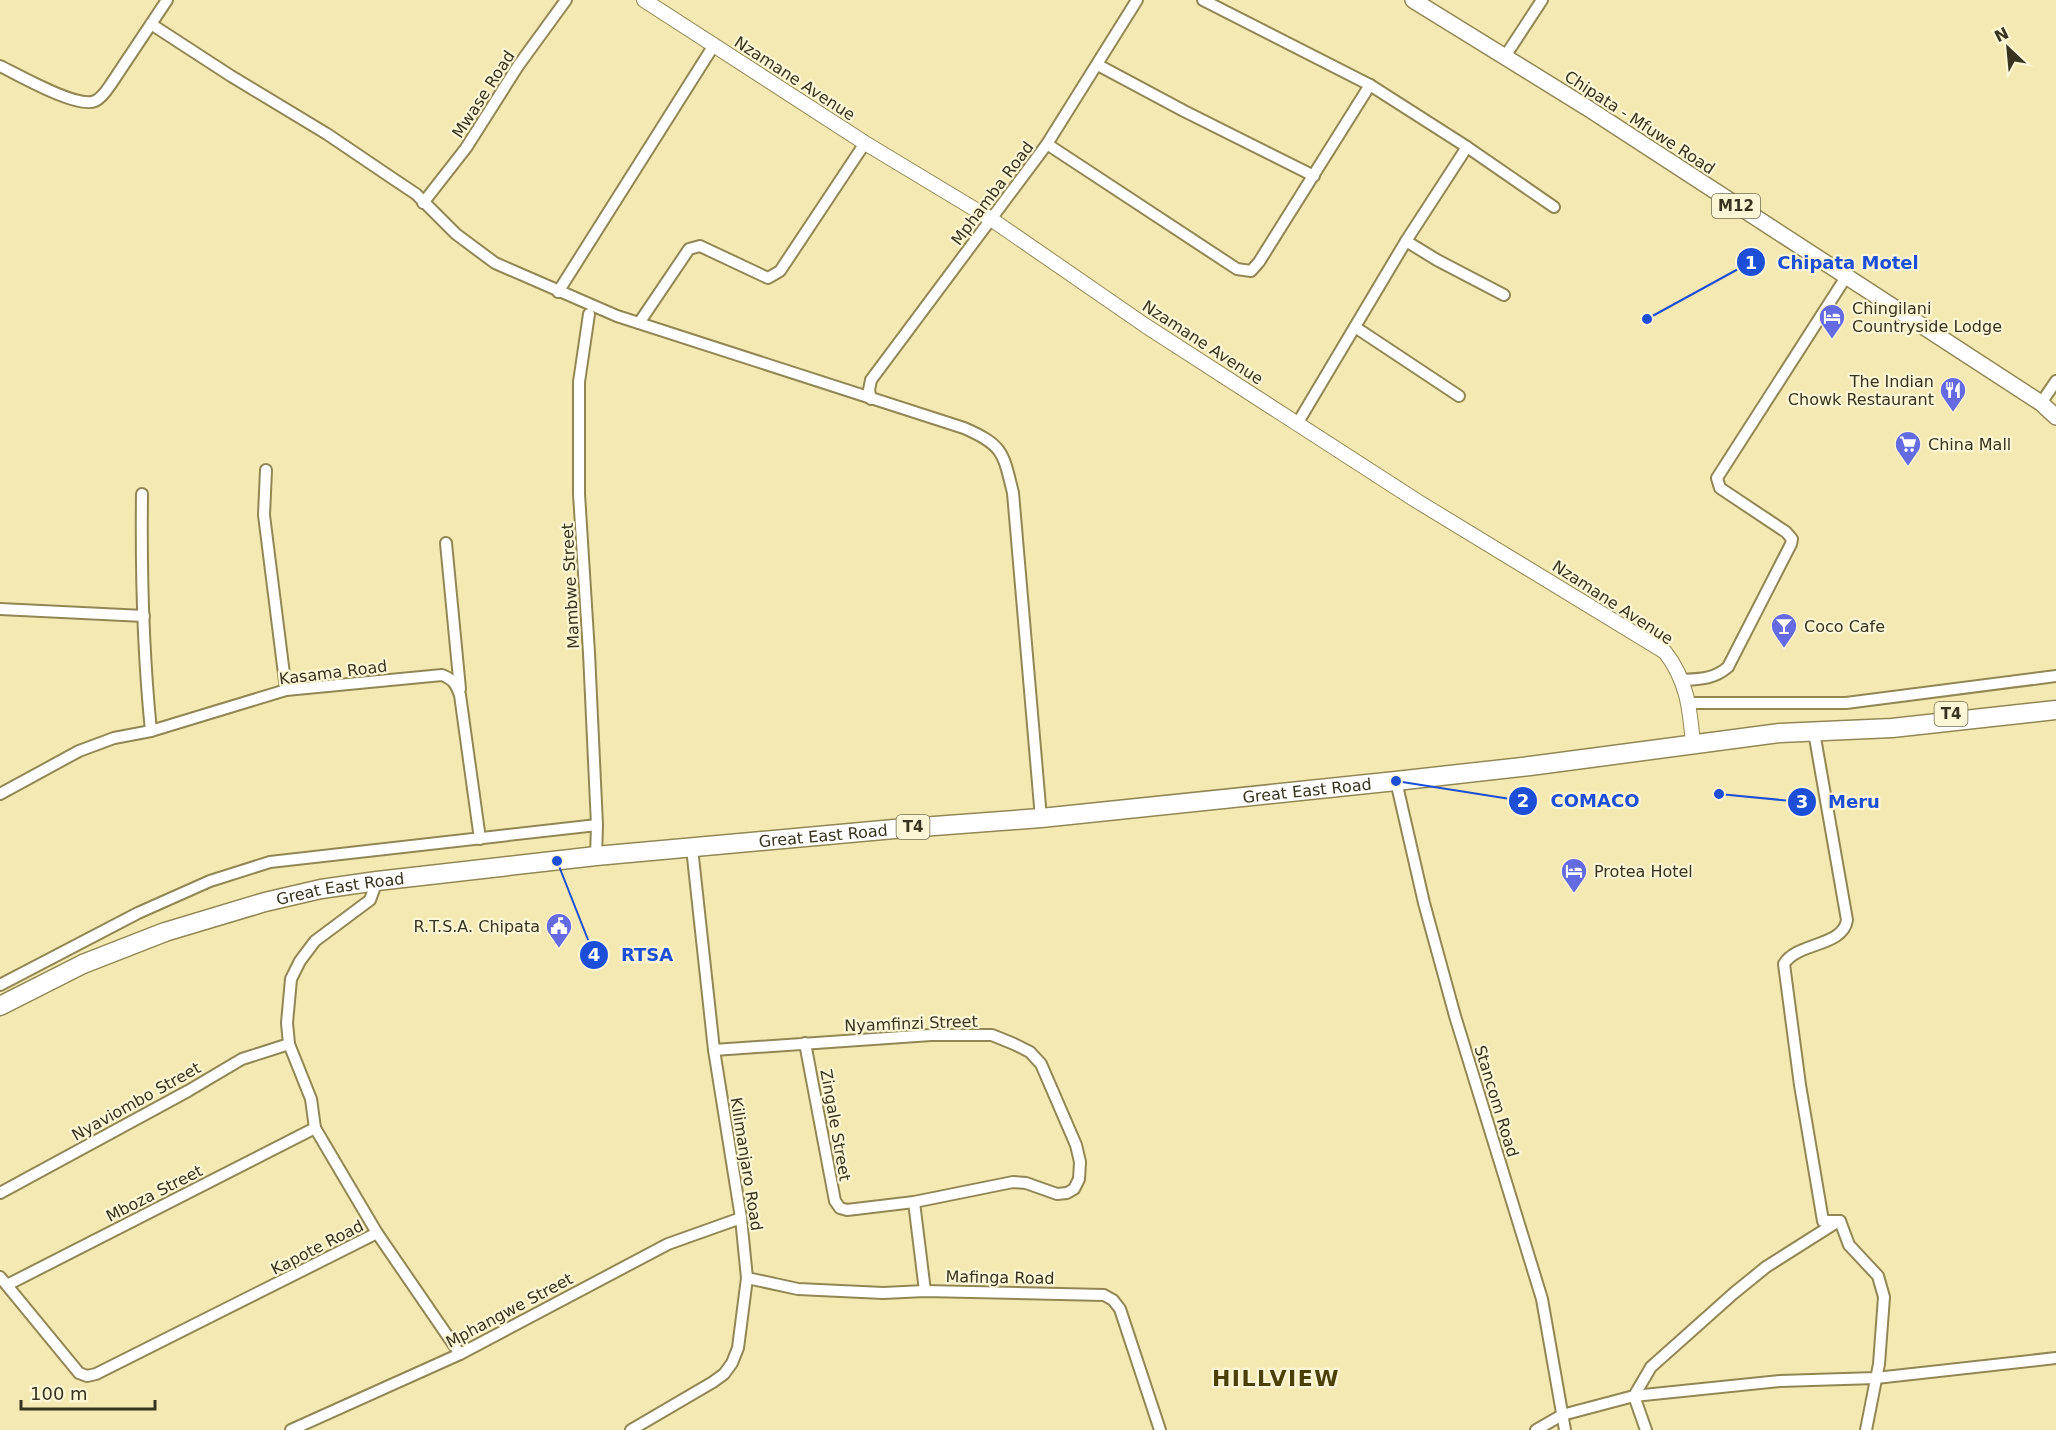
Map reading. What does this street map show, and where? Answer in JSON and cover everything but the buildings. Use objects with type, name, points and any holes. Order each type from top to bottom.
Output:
[{"type":"highway","name":"Great East Road","points":[[1845,730],[1878,723],[2056,701]]},
{"type":"highway","name":"Great East Road","points":[[0,1005],[83,964],[165,932],[265,902],[377,881],[596,856],[1041,818],[1395,781],[1530,766],[1780,733],[1892,728],[2056,710]]},
{"type":"main road","name":"Chipata - Mfuwe Road","points":[[1413,0],[1586,107],[2041,403],[2056,417]]},
{"type":"street","points":[[0,66],[75,102],[88,103],[101,97],[167,0]]},
{"type":"street","name":"Mwase Road","points":[[423,203],[466,148],[518,66],[566,0]]},
{"type":"street","name":"Nzamane Avenue","points":[[644,0],[865,143],[991,219],[1146,326],[1417,501],[1665,652],[1675,665],[1690,703],[1694,744]]},
{"type":"street","name":"Mphamba Road","points":[[871,399],[869,390],[871,380],[1047,144],[1137,0]]},
{"type":"street","points":[[1203,0],[1370,84],[1554,207]]},
{"type":"street","points":[[1504,58],[1542,0]]},
{"type":"street","points":[[151,24],[327,134],[416,194],[456,234],[495,263],[558,292],[639,323],[964,428],[986,437],[998,447],[1006,465],[1013,493],[1041,818]]},
{"type":"street","points":[[558,292],[714,45]]},
{"type":"street","points":[[1098,65],[1314,176]]},
{"type":"street","points":[[1047,144],[1236,269],[1243,272],[1251,271],[1314,176],[1370,84]]},
{"type":"street","points":[[639,323],[693,246],[700,246],[768,278],[775,276],[865,143]]},
{"type":"street","points":[[1297,424],[1406,241],[1467,147]]},
{"type":"street","points":[[1406,241],[1504,295]]},
{"type":"street","points":[[1682,680],[1709,678],[1728,667],[1791,544],[1792,539],[1786,532],[1720,488],[1717,478],[1846,277]]},
{"type":"street","name":"Mambwe Street","points":[[589,314],[579,382],[579,494],[597,825],[596,856]]},
{"type":"street","points":[[1355,327],[1459,396]]},
{"type":"street","points":[[2041,403],[2056,381]]},
{"type":"street","points":[[266,470],[264,515],[286,690]]},
{"type":"street","points":[[142,494],[141,545],[151,731]]},
{"type":"street","points":[[446,543],[460,695],[480,839]]},
{"type":"street","points":[[0,609],[144,616]]},
{"type":"street","name":"Kasama Road","points":[[0,794],[79,751],[114,738],[151,731],[286,690],[442,675],[451,678],[460,695]]},
{"type":"street","points":[[1690,703],[1846,703],[2056,676]]},
{"type":"street","points":[[1814,732],[1847,920],[1846,929],[1840,934],[1788,957],[1784,964],[1800,1085],[1823,1221],[1840,1221]]},
{"type":"street","name":"Stancom Road","points":[[1395,781],[1424,903],[1455,1016],[1542,1299],[1565,1430]]},
{"type":"street","points":[[0,985],[138,913],[210,881],[270,862],[597,825]]},
{"type":"street","name":"Kilimanjaro Road","points":[[631,1430],[713,1382],[732,1364],[738,1348],[747,1278],[741,1218],[714,1050],[692,848]]},
{"type":"street","name":"Kapote Road","points":[[4,1281],[79,1373],[87,1376],[96,1374],[377,1233],[315,1128],[311,1099],[290,1044],[287,1023],[291,979],[300,961],[315,941],[370,900],[377,881]]},
{"type":"street","name":"Nyamfinzi Street","points":[[714,1050],[931,1035],[992,1035],[1030,1052],[1041,1064],[1076,1145],[1080,1162],[1079,1179],[1074,1188],[1067,1193],[1057,1194],[1026,1183],[1013,1182],[914,1202]]},
{"type":"street","name":"Zingale Street","points":[[805,1043],[835,1201],[840,1208],[848,1210],[914,1202]]},
{"type":"street","name":"Nyaviombo Street","points":[[0,1193],[188,1091],[242,1059],[290,1044]]},
{"type":"street","name":"Mboza Street","points":[[4,1281],[315,1128]]},
{"type":"street","points":[[914,1202],[925,1291]]},
{"type":"street","name":"Mphangwe Street","points":[[291,1430],[460,1354],[668,1244],[741,1218]]},
{"type":"street","points":[[1840,1221],[1849,1245],[1878,1276],[1884,1297],[1876,1378],[1866,1430]]},
{"type":"street","points":[[1646,1430],[1634,1396],[1651,1367],[1766,1267],[1840,1221]]},
{"type":"street","points":[[377,1233],[460,1354]]},
{"type":"street","name":"Mafinga Road","points":[[747,1278],[798,1288],[883,1293],[925,1291],[1104,1295],[1113,1300],[1120,1309],[1160,1430]]},
{"type":"street","points":[[1536,1430],[1562,1415],[1634,1396],[1780,1381],[1876,1378],[2056,1358]]},
{"type":"place","name":"Chipata Motel","points":[[1647,319]]},
{"type":"place","name":"Chingilani Countryside Lodge","points":[[1832,340]]},
{"type":"place","name":"The Indian Chowk Restaurant","points":[[1953,413]]},
{"type":"place","name":"China Mall","points":[[1908,467]]},
{"type":"place","name":"Coco Cafe","points":[[1784,649]]},
{"type":"place","name":"COMACO","points":[[1396,781]]},
{"type":"place","name":"Meru","points":[[1719,794]]},
{"type":"place","name":"RTSA","points":[[557,861]]},
{"type":"place","name":"Protea Hotel","points":[[1574,894]]},
{"type":"place","name":"R.T.S.A. Chipata","points":[[559,949]]},
{"type":"district","name":"HILLVIEW","points":[[1276,1378]]}]
